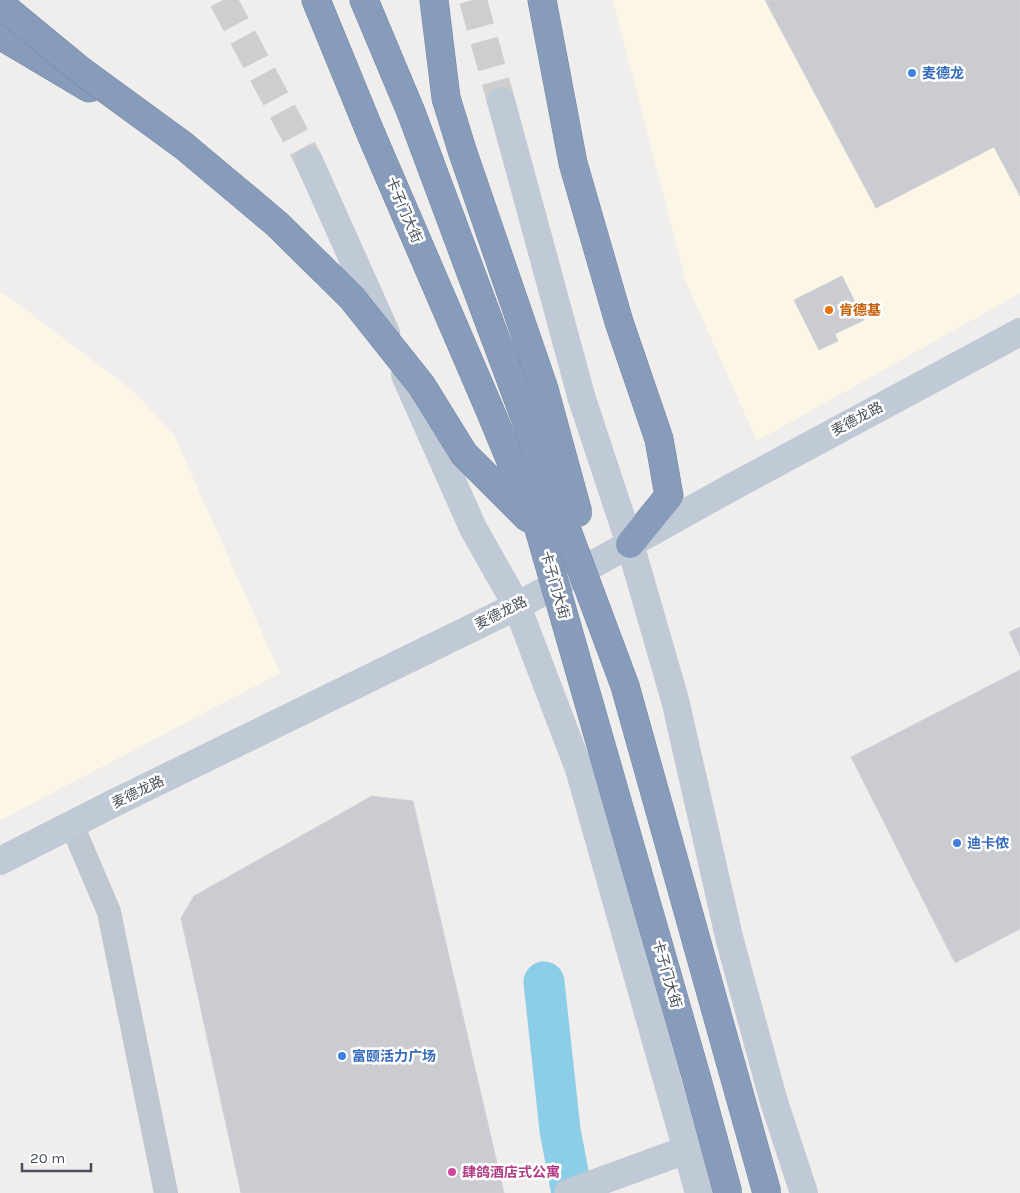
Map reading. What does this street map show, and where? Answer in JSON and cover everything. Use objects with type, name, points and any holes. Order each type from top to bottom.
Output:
[{"type":"highway","name":"卡子门大街","points":[[316,0],[539,529],[728,1193]]},
{"type":"highway","name":"卡子门大街","points":[[364,0],[411,112],[625,686],[767,1193]]},
{"type":"highway","points":[[434,0],[446,98],[544,389],[625,686]]},
{"type":"highway","points":[[542,0],[573,163],[619,322],[659,439],[669,496],[630,544]]},
{"type":"highway","points":[[0,4],[80,70],[184,146],[277,224],[352,298],[422,386],[464,454],[539,529]]},
{"type":"highway","points":[[0,35],[167,134]]},
{"type":"street","points":[[501,101],[582,399],[630,544],[675,700],[730,941],[774,1102],[804,1193]]},
{"type":"street","points":[[309,161],[473,528],[517,606],[579,769],[698,1193]]},
{"type":"street","name":"麦德龙路","points":[[0,862],[517,606],[732,486],[1020,332]]},
{"type":"street","points":[[72,825],[109,912],[166,1193]]},
{"type":"street","points":[[568,1193],[648,1173],[689,1158]]},
{"type":"street","points":[[620,1193],[648,1173]]},
{"type":"shaded area","points":[[613,0],[1020,0],[1020,293],[757,441],[686,282]]},
{"type":"shaded area","points":[[0,292],[133,391],[174,435],[280,673],[1,820],[0,818]]},
{"type":"building","name":"麦德龙","points":[[765,0],[1020,0],[1020,196],[994,147],[876,208]]},
{"type":"building","name":"肯德基","points":[[842,276],[864,320],[835,334],[838,341],[819,350],[794,300]]},
{"type":"building","points":[[1020,627],[1020,656],[1009,632]]},
{"type":"building","name":"迪卡侬","points":[[1020,670],[1020,929],[955,963],[851,757]]},
{"type":"building","name":"富颐活力广场","points":[[372,796],[413,801],[504,1193],[241,1193],[181,918],[194,896]]},
{"type":"waterway","points":[[544,982],[560,1130],[572,1193]]},
{"type":"tunnel","points":[[223,0],[309,161]]},
{"type":"tunnel","points":[[473,0],[501,101]]},
{"type":"place","name":"麦德龙","points":[[912,73]]},
{"type":"place","name":"肯德基","points":[[829,310]]},
{"type":"place","name":"迪卡侬","points":[[957,843]]},
{"type":"place","name":"富颐活力广场","points":[[342,1056]]},
{"type":"place","name":"肆鸽酒店式公寓","points":[[452,1172]]}]
